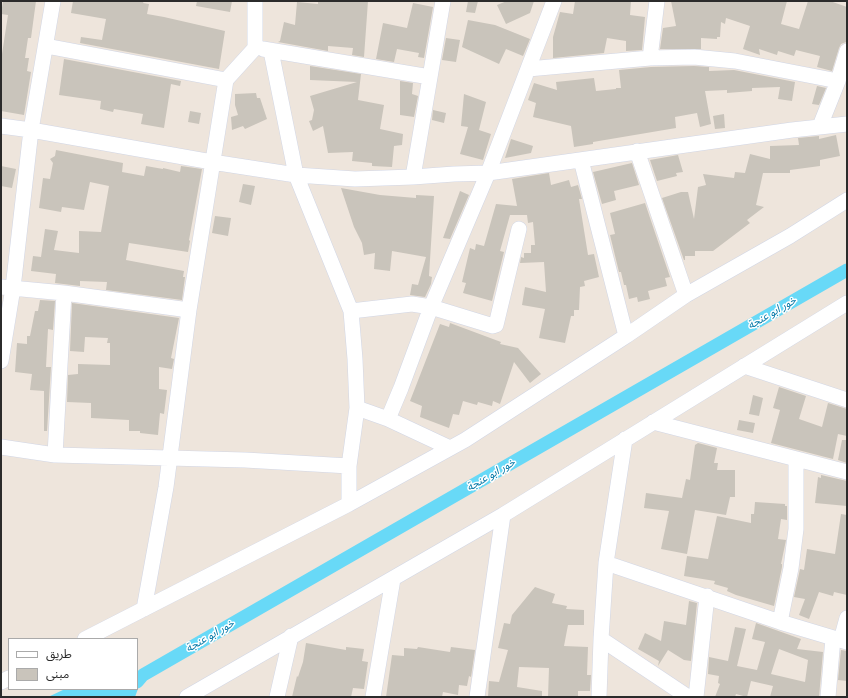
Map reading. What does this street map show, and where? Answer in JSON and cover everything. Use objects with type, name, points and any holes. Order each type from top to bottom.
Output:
[{"type":"street","points":[[1,361],[7,287],[31,130],[53,1]]},
{"type":"street","points":[[144,609],[158,535],[170,458],[189,310],[226,80],[255,48],[255,1]]},
{"type":"street","points":[[413,177],[443,1]]},
{"type":"street","points":[[388,419],[431,307],[488,173],[554,1]]},
{"type":"street","points":[[650,58],[656,1]]},
{"type":"street","points":[[46,46],[226,80]]},
{"type":"street","points":[[255,48],[430,76]]},
{"type":"street","points":[[271,51],[296,174],[351,311],[355,358],[356,408],[348,466],[349,504]]},
{"type":"street","points":[[820,126],[838,81],[847,51]]},
{"type":"street","points":[[528,69],[650,58],[694,57],[728,60],[838,81]]},
{"type":"street","points":[[1,126],[212,162],[296,174],[355,179],[488,173],[820,126],[847,124]]},
{"type":"street","points":[[637,151],[686,295]]},
{"type":"street","points":[[581,160],[626,336]]},
{"type":"street","points":[[87,638],[349,504],[465,440],[626,336],[686,295],[790,236],[847,200]]},
{"type":"street","points":[[351,311],[412,304],[431,307],[493,326],[496,325],[519,229]]},
{"type":"street","points":[[7,287],[189,310]]},
{"type":"street","points":[[55,454],[64,293]]},
{"type":"street","points":[[187,697],[503,515],[744,366],[845,306]]},
{"type":"street","points":[[744,366],[847,400]]},
{"type":"street","points":[[356,408],[388,419],[450,448]]},
{"type":"street","points":[[653,422],[847,472]]},
{"type":"street","points":[[599,697],[606,563],[625,439]]},
{"type":"street","points":[[1,447],[55,454],[245,460],[348,466]]},
{"type":"street","points":[[780,622],[791,568],[796,530],[796,458]]},
{"type":"street","points":[[477,697],[503,515]]},
{"type":"street","points":[[606,563],[780,622],[840,640]]},
{"type":"street","points":[[373,697],[393,579]]},
{"type":"street","points":[[696,697],[707,596]]},
{"type":"street","points":[[828,697],[840,640],[847,618]]},
{"type":"street","points":[[277,697],[291,636]]},
{"type":"street","points":[[601,639],[688,697]]},
{"type":"water","points":[[138,675],[143,675],[138,689]]},
{"type":"water","points":[[63,690],[138,690],[135,697],[48,697]]},
{"type":"building","points":[[3,1],[36,1],[31,38],[28,38],[25,58],[29,58],[27,71],[31,72],[24,115],[1,111],[1,53],[2,54],[8,15],[1,14]]},
{"type":"building","points":[[73,1],[144,1],[143,3],[149,4],[147,14],[225,31],[219,69],[80,43],[81,37],[102,40],[106,19],[71,13]]},
{"type":"building","points":[[197,1],[232,1],[230,12],[196,6]]},
{"type":"building","points":[[318,1],[368,1],[364,57],[352,55],[353,48],[328,46],[328,51],[278,42],[280,41],[284,22],[295,25],[297,2],[318,4]]},
{"type":"building","points":[[468,1],[478,1],[475,13],[466,12]]},
{"type":"building","points":[[507,1],[534,1],[530,13],[506,24],[497,5]]},
{"type":"building","points":[[575,1],[631,1],[630,15],[645,17],[642,50],[626,51],[626,41],[607,38],[604,53],[553,58],[553,37],[560,12],[573,14]]},
{"type":"building","points":[[671,1],[787,1],[781,24],[799,29],[808,1],[830,1],[847,7],[847,39],[846,42],[841,44],[839,48],[832,71],[817,67],[820,56],[796,50],[794,56],[778,51],[777,55],[759,49],[760,55],[743,49],[750,26],[726,18],[725,24],[721,22],[720,37],[717,37],[717,39],[701,38],[701,49],[660,49],[663,28],[676,26]]},
{"type":"building","points":[[413,3],[433,7],[424,58],[418,57],[419,53],[397,49],[394,62],[376,59],[383,23],[407,28]]},
{"type":"building","points":[[468,20],[495,25],[530,39],[523,56],[506,49],[499,64],[462,47]]},
{"type":"building","points":[[446,38],[460,40],[456,62],[442,60]]},
{"type":"building","points":[[64,59],[181,81],[180,86],[171,84],[164,128],[141,124],[143,114],[114,109],[113,112],[100,109],[101,101],[59,95]]},
{"type":"building","points":[[310,66],[361,74],[358,100],[384,105],[380,129],[403,134],[402,145],[394,146],[392,167],[372,166],[372,163],[352,161],[353,152],[328,153],[323,126],[313,131],[309,121],[312,120],[314,110],[310,96],[357,82],[310,80]]},
{"type":"building","points":[[651,67],[709,67],[709,71],[734,70],[795,82],[792,101],[778,99],[780,87],[752,88],[752,91],[727,93],[727,90],[705,91],[711,124],[700,127],[697,113],[675,117],[676,128],[593,142],[593,144],[574,147],[571,126],[533,117],[536,103],[528,100],[534,83],[557,90],[556,82],[594,78],[596,91],[616,89],[621,88],[619,70]]},
{"type":"building","points":[[400,81],[413,83],[412,94],[418,96],[414,117],[400,115]]},
{"type":"building","points":[[817,86],[826,88],[819,105],[812,104]]},
{"type":"building","points":[[256,93],[257,98],[260,98],[267,119],[245,129],[243,126],[232,130],[231,117],[238,115],[235,105],[235,94]]},
{"type":"building","points":[[464,94],[486,102],[479,130],[491,134],[483,160],[460,154],[468,127],[461,126]]},
{"type":"building","points":[[433,110],[446,113],[444,123],[432,120]]},
{"type":"building","points":[[190,111],[201,113],[199,124],[188,122]]},
{"type":"building","points":[[724,114],[725,128],[715,129],[713,116]]},
{"type":"building","points":[[836,135],[840,156],[820,160],[820,166],[790,170],[790,173],[763,173],[756,205],[764,207],[747,220],[750,223],[713,251],[695,251],[695,256],[685,256],[684,260],[662,198],[681,192],[688,192],[694,219],[698,187],[706,185],[703,174],[734,178],[735,172],[745,173],[750,154],[770,159],[770,146],[799,145],[798,138],[819,136],[819,139]]},
{"type":"building","points":[[511,139],[533,146],[531,153],[505,158]]},
{"type":"building","points":[[56,150],[123,163],[122,172],[144,176],[146,166],[180,172],[181,166],[202,169],[188,252],[129,243],[126,260],[184,271],[183,277],[185,277],[182,300],[106,290],[107,282],[80,281],[80,286],[55,283],[56,274],[31,271],[33,256],[41,257],[45,229],[58,231],[54,250],[79,253],[79,231],[101,232],[109,186],[90,182],[84,210],[62,207],[61,212],[39,208],[43,178],[50,179],[53,163],[50,159],[55,156]]},
{"type":"building","points":[[678,155],[683,172],[676,173],[677,176],[657,181],[650,160]]},
{"type":"building","points":[[632,163],[639,185],[614,191],[616,200],[602,204],[593,172]]},
{"type":"building","points":[[1,166],[16,169],[12,188],[1,186]]},
{"type":"building","points":[[549,173],[551,185],[569,180],[571,187],[578,185],[582,199],[579,199],[588,255],[594,254],[599,277],[584,281],[585,286],[580,287],[579,310],[574,310],[574,316],[571,316],[565,343],[539,338],[545,309],[522,305],[525,287],[546,292],[544,262],[520,263],[521,257],[524,258],[524,253],[531,253],[531,245],[535,245],[533,222],[528,223],[527,215],[510,215],[500,251],[504,252],[492,301],[463,293],[466,283],[462,282],[470,248],[475,250],[476,244],[484,246],[496,204],[517,206],[512,179]]},
{"type":"building","points":[[243,184],[255,186],[251,205],[239,202]]},
{"type":"building","points":[[341,188],[380,195],[416,198],[416,195],[434,196],[429,276],[432,277],[431,284],[425,297],[410,295],[412,284],[418,285],[426,257],[392,251],[390,271],[374,269],[375,253],[364,255],[362,243],[354,227]]},
{"type":"building","points":[[460,191],[469,195],[450,239],[443,238]]},
{"type":"building","points":[[645,203],[670,277],[665,278],[667,286],[648,291],[650,299],[638,302],[637,297],[629,299],[626,285],[624,285],[621,272],[619,272],[610,235],[615,234],[610,213]]},
{"type":"building","points":[[215,216],[231,218],[228,236],[212,233]]},
{"type":"building","points":[[40,300],[55,301],[53,330],[48,329],[46,367],[51,367],[47,431],[44,431],[44,391],[30,390],[32,374],[15,372],[17,343],[27,344],[27,336],[30,336],[35,311],[38,311]]},
{"type":"building","points":[[72,303],[179,318],[171,358],[174,359],[172,369],[159,367],[159,389],[167,390],[164,414],[160,413],[158,435],[140,433],[140,431],[129,431],[129,420],[91,418],[91,403],[67,402],[68,375],[78,374],[78,364],[110,365],[110,343],[107,343],[108,338],[85,337],[84,352],[70,351]]},
{"type":"building","points":[[450,323],[501,342],[500,344],[518,348],[541,374],[530,383],[514,362],[500,404],[493,401],[492,406],[478,402],[477,405],[463,401],[459,415],[453,414],[449,428],[420,417],[422,406],[410,401],[440,324],[449,327]]},
{"type":"building","points":[[779,387],[806,396],[799,419],[822,427],[828,403],[847,409],[847,436],[838,434],[833,459],[771,443],[780,410],[773,408]]},
{"type":"building","points":[[753,395],[763,398],[759,416],[749,414]]},
{"type":"building","points":[[739,420],[755,423],[753,433],[737,430]]},
{"type":"building","points":[[842,440],[847,440],[847,463],[838,460]]},
{"type":"building","points":[[698,443],[717,448],[714,463],[718,463],[717,470],[735,470],[735,497],[730,497],[726,515],[695,510],[687,554],[661,549],[669,511],[644,508],[646,493],[682,498],[686,479],[690,480],[695,445]]},
{"type":"building","points":[[821,475],[847,481],[847,506],[815,503],[818,477],[821,478]]},
{"type":"building","points":[[755,502],[785,504],[785,506],[787,506],[787,520],[781,519],[778,539],[786,540],[774,606],[736,595],[727,591],[728,588],[714,584],[715,581],[684,576],[687,556],[708,559],[717,516],[751,523],[751,514],[754,514]]},
{"type":"building","points":[[841,514],[847,515],[847,595],[834,592],[833,596],[819,592],[809,619],[799,615],[805,599],[794,597],[800,569],[804,570],[807,549],[835,554]]},
{"type":"building","points":[[535,587],[555,594],[552,603],[567,606],[566,609],[584,610],[584,625],[568,625],[564,646],[588,647],[587,675],[591,675],[590,691],[578,691],[578,697],[548,697],[549,668],[519,667],[517,687],[542,691],[542,697],[488,697],[489,681],[499,682],[508,650],[498,648],[504,623],[510,624],[512,615]]},
{"type":"building","points":[[689,601],[697,603],[691,661],[684,660],[668,650],[658,666],[659,661],[638,649],[645,633],[661,641],[664,621],[686,625]]},
{"type":"building","points":[[756,623],[801,639],[797,649],[823,652],[819,697],[770,697],[773,686],[751,681],[747,697],[736,694],[735,697],[715,697],[720,684],[718,683],[719,676],[708,674],[709,657],[728,661],[735,627],[746,629],[737,666],[757,670],[765,642],[752,639]],"holes":[[[779,649],[808,660],[805,682],[771,674]]]},
{"type":"building","points":[[306,643],[346,650],[346,647],[364,649],[362,661],[368,662],[364,689],[353,688],[351,697],[292,697],[297,676],[298,677],[303,662]]},
{"type":"building","points":[[418,647],[450,652],[451,647],[475,650],[471,677],[469,676],[467,686],[459,685],[458,695],[443,692],[442,697],[386,697],[392,655],[404,656],[404,648],[417,649]]},
{"type":"building","points":[[841,650],[847,651],[847,681],[838,680]]},
{"type":"waterway","name":"خور ابو عنجة","points":[[138,681],[143,675],[847,270]]}]
